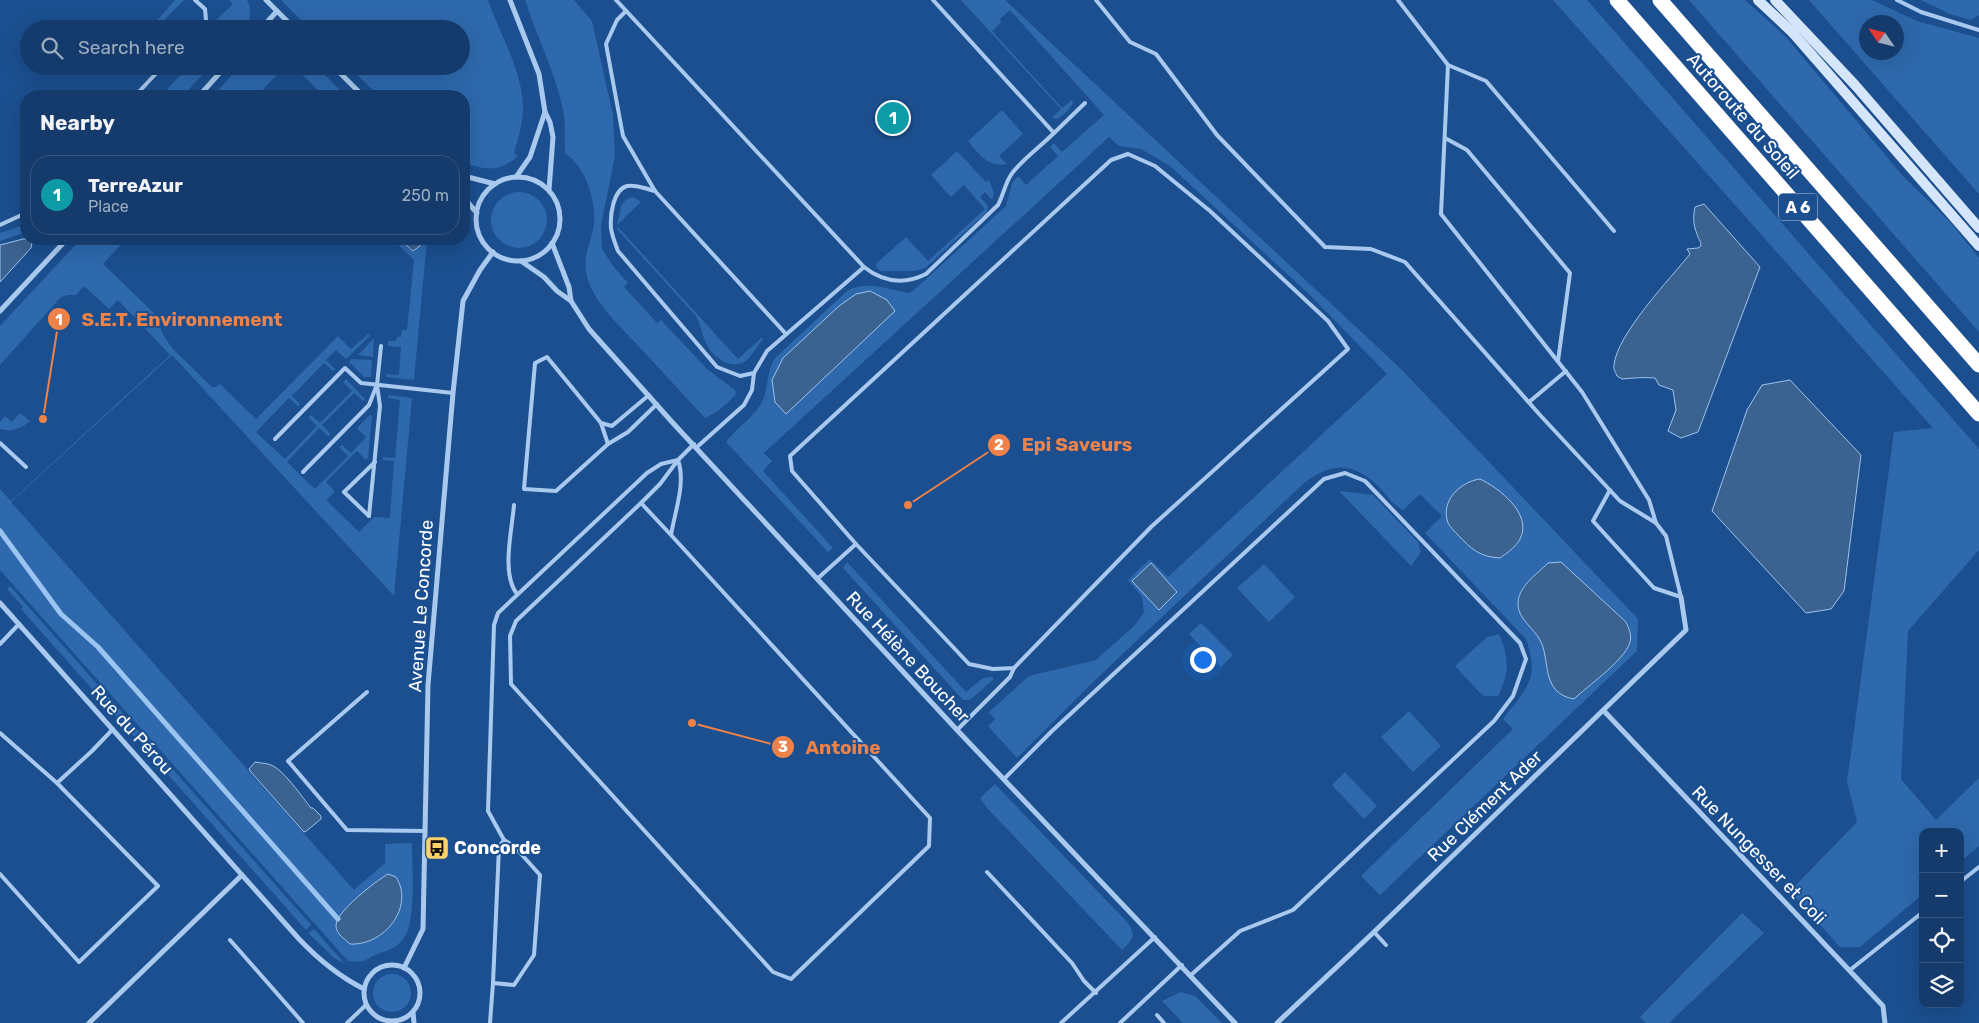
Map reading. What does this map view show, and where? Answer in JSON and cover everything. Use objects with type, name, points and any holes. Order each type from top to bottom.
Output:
[{"type":"highway","name":"Autoroute du Soleil","points":[[1617,0],[1979,414]]},
{"type":"highway","name":"Autoroute du Soleil","points":[[1660,0],[1979,365]]},
{"type":"main road","points":[[1758,0],[1792,32],[1979,246]]},
{"type":"main road","points":[[1775,0],[1854,85],[1979,228]]},
{"type":"street","points":[[266,0],[286,20]]},
{"type":"street","points":[[510,0],[539,74],[545,112],[550,122],[553,138],[549,190]]},
{"type":"street","points":[[269,20],[277,11]]},
{"type":"street","points":[[204,90],[218,75]]},
{"type":"street","points":[[342,75],[357,90]]},
{"type":"street","points":[[516,177],[530,157],[545,112]]},
{"type":"street","points":[[493,252],[480,234],[477,212],[482,198],[495,184],[503,180],[516,177],[532,179],[541,183],[555,199],[560,220],[559,230],[552,243],[540,255],[521,261]]},
{"type":"street","points":[[470,178],[495,184]]},
{"type":"street","points":[[470,204],[477,212]]},
{"type":"street","name":"Rue Hélène Boucher","points":[[552,243],[569,287],[571,302]]},
{"type":"street","points":[[0,311],[61,245]]},
{"type":"street","name":"Rue Hélène Boucher","points":[[493,252],[511,260],[521,261],[544,277],[571,302],[589,329],[956,730],[1235,1023]]},
{"type":"street","name":"Avenue Le Concorde","points":[[404,968],[422,929],[428,685],[453,393],[463,301],[480,270],[493,252]]},
{"type":"street","name":"Rue Clément Ader","points":[[1277,1023],[1604,711],[1686,630],[1680,597]]},
{"type":"street","name":"Rue du Pérou","points":[[0,603],[322,962],[344,979],[364,989]]},
{"type":"street","name":"Rue Nungesser et Coli","points":[[1604,711],[1883,1006],[1885,1023]]},
{"type":"street","points":[[90,1023],[242,875]]},
{"type":"street","points":[[387,966],[404,968],[412,974],[419,988],[418,1003],[413,1012],[406,1018],[388,1022],[372,1013],[366,1005],[364,989],[367,981],[379,969],[387,966]]},
{"type":"street","points":[[413,1012],[414,1023]]},
{"type":"lane","points":[[196,0],[205,9],[206,20]]},
{"type":"lane","points":[[616,0],[864,267],[876,276],[890,280],[914,280],[926,274],[998,205],[1004,196],[1006,185],[1013,172],[1085,103]]},
{"type":"lane","points":[[933,0],[1054,133]]},
{"type":"lane","points":[[1096,0],[1130,42],[1156,54],[1217,135],[1325,248],[1371,249],[1405,262],[1620,501],[1656,523]]},
{"type":"lane","points":[[1398,0],[1448,64],[1486,81],[1614,231]]},
{"type":"lane","points":[[1897,0],[1947,21],[1979,30]]},
{"type":"lane","points":[[626,11],[617,20],[606,44],[623,136],[655,191],[786,334]]},
{"type":"lane","points":[[1448,64],[1441,214],[1582,392],[1649,500],[1656,523],[1666,536],[1680,597]]},
{"type":"lane","points":[[141,90],[155,75]]},
{"type":"lane","points":[[1445,138],[1467,150],[1570,272],[1558,361]]},
{"type":"lane","points":[[956,730],[1010,677],[1014,668],[1151,527],[1348,349],[1328,321],[1210,211],[1155,166],[1128,154],[1111,160],[790,456],[792,471],[856,544],[969,664],[993,669],[1014,668]]},
{"type":"lane","points":[[655,191],[630,185],[622,188],[617,194],[611,216],[611,228],[618,251],[717,366],[740,376],[754,373]]},
{"type":"lane","points":[[0,225],[20,216]]},
{"type":"lane","points":[[641,503],[930,818],[929,846],[791,979],[773,972],[511,684],[510,636],[516,621],[641,503],[660,484],[678,460],[744,405],[752,390],[754,373],[767,351],[864,267]]},
{"type":"lane","points":[[375,462],[344,492],[369,516],[375,462],[380,406],[377,385],[381,346]]},
{"type":"lane","points":[[608,444],[601,423],[546,357],[535,363],[524,489],[556,491],[608,444],[628,432],[658,404]]},
{"type":"lane","points":[[275,438],[345,368],[361,384],[453,393]]},
{"type":"lane","points":[[1529,402],[1566,372]]},
{"type":"lane","points":[[303,472],[369,405],[377,385]]},
{"type":"lane","points":[[601,423],[612,426],[649,395]]},
{"type":"lane","points":[[0,443],[26,467]]},
{"type":"lane","points":[[670,535],[681,481],[681,469],[678,460]]},
{"type":"lane","points":[[493,983],[514,985],[534,955],[540,875],[514,846],[504,840],[488,812],[494,625],[498,613],[648,473],[662,464],[678,460]]},
{"type":"lane","points":[[1004,779],[1052,731],[1324,479],[1345,473],[1365,481],[1506,628],[1520,643],[1526,659],[1512,696],[1494,722],[1293,910],[1240,931],[1191,975]]},
{"type":"lane","points":[[1610,490],[1593,521],[1654,588],[1680,597]]},
{"type":"lane","points":[[514,506],[508,574],[512,587],[518,594]]},
{"type":"lane","points":[[817,579],[856,544]]},
{"type":"lane","points":[[0,644],[19,624]]},
{"type":"lane","points":[[367,692],[288,761],[347,830],[425,832]]},
{"type":"lane","points":[[57,783],[113,729]]},
{"type":"lane","points":[[0,733],[57,783],[158,886],[79,962],[0,874]]},
{"type":"lane","points":[[490,1023],[500,847],[504,840]]},
{"type":"lane","points":[[1964,879],[1979,867]]},
{"type":"lane","points":[[987,872],[1072,963],[1084,981],[1096,993]]},
{"type":"lane","points":[[1850,970],[1919,915]]},
{"type":"lane","points":[[1374,932],[1386,945]]},
{"type":"lane","points":[[1061,1023],[1155,938]]},
{"type":"lane","points":[[230,940],[303,1023]]},
{"type":"lane","points":[[1120,1023],[1182,966]]},
{"type":"lane","points":[[347,1023],[366,1005]]},
{"type":"lane","points":[[1157,1015],[1164,1023]]},
{"type":"shaded area","points":[[175,0],[184,0],[164,20],[158,20]]},
{"type":"shaded area","points":[[229,0],[247,0],[250,7],[249,20],[217,19],[233,4]]},
{"type":"shaded area","points":[[281,0],[488,0],[516,68],[520,83],[523,111],[514,153],[518,156],[499,167],[485,168],[470,164],[470,90],[373,90],[357,75],[470,75],[470,20],[301,20]]},
{"type":"shaded area","points":[[525,0],[574,0],[592,21],[613,115],[615,156],[601,225],[602,249],[613,266],[628,283],[624,287],[657,323],[661,320],[707,369],[735,390],[736,394],[729,402],[705,418],[609,315],[589,284],[585,265],[594,224],[591,194],[578,166],[565,153],[564,121],[560,96]]},
{"type":"shaded area","points":[[961,0],[1005,0],[1400,368],[1638,619],[1637,651],[1380,895],[1361,876],[1513,729],[1503,719],[1525,690],[1529,682],[1532,664],[1526,639],[1425,533],[1442,516],[1420,494],[1403,510],[1391,501],[1375,483],[1356,471],[1348,468],[1339,468],[1322,472],[1304,483],[1092,683],[1017,758],[988,726],[995,719],[989,712],[1029,676],[1096,660],[1134,626],[1144,613],[1142,597],[1128,580],[1150,559],[1168,577],[1387,374],[1310,295],[1170,166],[1141,149],[1119,146],[1109,137],[764,453],[772,461],[763,471],[833,548],[828,552],[726,442],[760,406],[765,395],[770,368],[775,358],[847,291],[862,286],[869,286],[908,293],[913,291],[1006,206],[1012,183],[1018,176],[1026,185],[1058,156],[1050,147],[1054,143],[1062,152],[1104,115],[1010,10],[1000,19],[1001,22],[992,31],[1062,108],[1072,100],[1073,102],[1061,116],[1056,119],[1052,117],[1061,109]]},
{"type":"shaded area","points":[[1553,0],[1587,0],[1979,449],[1979,550],[1908,631],[1901,779],[1936,820],[1979,778],[1979,846],[1964,859],[1964,828],[1919,828],[1919,897],[1860,947],[1840,947],[1790,891],[1857,822],[1847,782],[1894,432],[1933,428]]},
{"type":"shaded area","points":[[1689,0],[1745,0],[1785,36],[1903,176],[1950,222],[1979,258],[1979,332]]},
{"type":"shaded area","points":[[1809,0],[1872,0],[1917,21],[1979,38],[1979,194],[1862,60],[1904,60],[1904,15],[1859,15],[1859,57]]},
{"type":"shaded area","points":[[1921,0],[1979,0],[1979,15],[1971,20],[1950,14]]},
{"type":"shaded area","points":[[180,75],[202,75],[188,90],[167,90]]},
{"type":"shaded area","points":[[232,75],[277,75],[263,90],[218,90]]},
{"type":"shaded area","points":[[302,75],[325,75],[340,90],[318,90]]},
{"type":"shaded area","points":[[1002,110],[1023,134],[999,156],[1007,164],[1000,165],[984,159],[968,141]]},
{"type":"shaded area","points":[[957,151],[986,182],[989,180],[994,193],[992,200],[985,192],[980,197],[988,206],[987,212],[925,268],[914,271],[880,271],[876,267],[877,263],[906,237],[928,261],[985,209],[964,185],[951,197],[931,175]]},
{"type":"shaded area","points":[[514,192],[524,192],[539,200],[545,209],[547,220],[545,231],[539,240],[524,248],[514,248],[503,243],[496,236],[491,225],[491,215],[496,204],[503,197]]},
{"type":"shaded area","points":[[634,197],[641,202],[617,225],[621,207],[626,199]]},
{"type":"shaded area","points":[[1704,204],[1760,267],[1698,432],[1681,438],[1668,431],[1676,410],[1673,390],[1659,385],[1655,378],[1622,379],[1617,376],[1614,366],[1617,352],[1624,338],[1646,307],[1690,254],[1687,249],[1701,246],[1695,227],[1694,214],[1695,207]]},
{"type":"shaded area","points":[[20,226],[20,234],[0,241],[0,233]]},
{"type":"shaded area","points":[[617,226],[738,359],[762,337],[763,339],[749,358],[738,364],[731,364],[720,359],[710,350],[695,315],[618,230]]},
{"type":"shaded area","points":[[20,240],[20,245],[32,245],[0,282],[0,245]]},
{"type":"shaded area","points":[[75,245],[120,245],[103,264],[157,316],[162,333],[172,348],[212,387],[220,384],[256,419],[338,336],[351,349],[368,334],[370,336],[346,359],[336,350],[326,360],[335,369],[333,371],[324,363],[292,396],[300,404],[298,406],[289,398],[256,432],[285,459],[317,426],[308,417],[311,415],[320,423],[352,391],[343,382],[346,379],[365,399],[363,401],[354,393],[322,425],[331,434],[328,436],[319,428],[287,462],[315,489],[348,456],[339,447],[342,445],[351,453],[366,437],[357,428],[370,415],[372,416],[368,458],[366,460],[357,451],[326,482],[335,492],[326,500],[359,532],[374,517],[390,518],[394,461],[383,460],[383,457],[395,458],[400,400],[388,398],[388,395],[412,398],[394,596],[172,355],[11,502],[354,890],[385,863],[385,844],[412,843],[413,892],[411,918],[405,936],[394,947],[363,961],[348,961],[0,570],[0,489],[11,501],[170,355],[118,300],[109,309],[84,286],[76,295],[61,297],[0,365],[0,326]],"holes":[[[361,894],[399,910],[390,926],[380,935],[350,944],[337,931],[338,919]]]},
{"type":"shaded area","points":[[398,245],[405,245],[409,249],[426,245],[414,380],[386,377],[386,374],[399,375],[401,347],[388,346],[388,341],[396,341],[397,337],[401,337],[402,330],[407,330],[414,260]]},
{"type":"shaded area","points":[[406,245],[420,245],[420,246],[413,251]]},
{"type":"shaded area","points":[[870,291],[887,300],[895,311],[786,414],[775,402],[772,380],[783,358],[839,306],[856,294]]},
{"type":"shaded area","points":[[373,339],[373,357],[358,355]]},
{"type":"shaded area","points":[[352,359],[372,360],[371,377],[364,377],[349,362]]},
{"type":"shaded area","points":[[1790,380],[1861,455],[1844,591],[1831,609],[1806,613],[1712,511],[1747,410],[1762,385]]},
{"type":"shaded area","points":[[20,413],[30,421],[16,429],[0,429],[0,422],[5,416],[12,422]]},
{"type":"shaded area","points":[[1480,479],[1504,495],[1518,511],[1522,520],[1523,530],[1520,539],[1514,547],[1500,558],[1487,556],[1476,551],[1448,523],[1446,515],[1449,500],[1459,488]]},
{"type":"shaded area","points":[[1339,491],[1373,495],[1418,542],[1421,552],[1411,566]]},
{"type":"shaded area","points":[[847,562],[966,692],[983,678],[992,677],[994,679],[970,700],[963,700],[843,568]]},
{"type":"shaded area","points":[[1561,562],[1625,621],[1631,637],[1630,644],[1624,654],[1574,699],[1563,696],[1551,683],[1540,640],[1523,619],[1518,605],[1521,592],[1533,576],[1548,563]]},
{"type":"shaded area","points":[[1151,563],[1177,592],[1159,610],[1132,581]]},
{"type":"shaded area","points":[[1264,564],[1295,597],[1269,622],[1237,588]]},
{"type":"shaded area","points":[[10,586],[311,925],[306,930],[21,609],[23,607],[7,589]]},
{"type":"shaded area","points":[[1201,623],[1233,655],[1221,667],[1189,634]]},
{"type":"shaded area","points":[[1499,634],[1505,650],[1507,665],[1505,680],[1498,696],[1483,696],[1455,666],[1487,637]]},
{"type":"shaded area","points":[[1409,711],[1441,746],[1413,772],[1381,737]]},
{"type":"shaded area","points":[[255,762],[271,765],[281,772],[311,808],[321,816],[321,819],[305,832],[303,831],[251,772],[249,769]]},
{"type":"shaded area","points":[[1345,772],[1377,806],[1364,819],[1332,785]]},
{"type":"shaded area","points":[[995,784],[1127,922],[1133,934],[1129,943],[1122,950],[987,808],[980,798]]},
{"type":"shaded area","points":[[388,874],[396,877],[401,889],[402,900],[399,912],[385,932],[363,943],[350,944],[337,931],[337,920],[357,897]]},
{"type":"shaded area","points":[[1742,913],[1764,933],[1669,1023],[1646,1023],[1640,1017]]},
{"type":"shaded area","points":[[314,929],[345,964],[334,958],[308,933]]},
{"type":"shaded area","points":[[392,974],[406,979],[411,993],[406,1007],[392,1012],[378,1007],[373,993],[378,979]]},
{"type":"shaded area","points":[[1181,992],[1195,996],[1222,1023],[1183,1023],[1162,1001]]},
{"type":"waterway","points":[[0,531],[61,614],[98,647],[338,919]]},
{"type":"place","name":"TerreAzur","points":[[893,118]]},
{"type":"place","name":"S.E.T. Environnement","points":[[43,419]]},
{"type":"place","name":"Epi Saveurs","points":[[908,505]]},
{"type":"place","name":"Antoine","points":[[692,723]]},
{"type":"place","name":"Concorde","points":[[437,848]]}]
